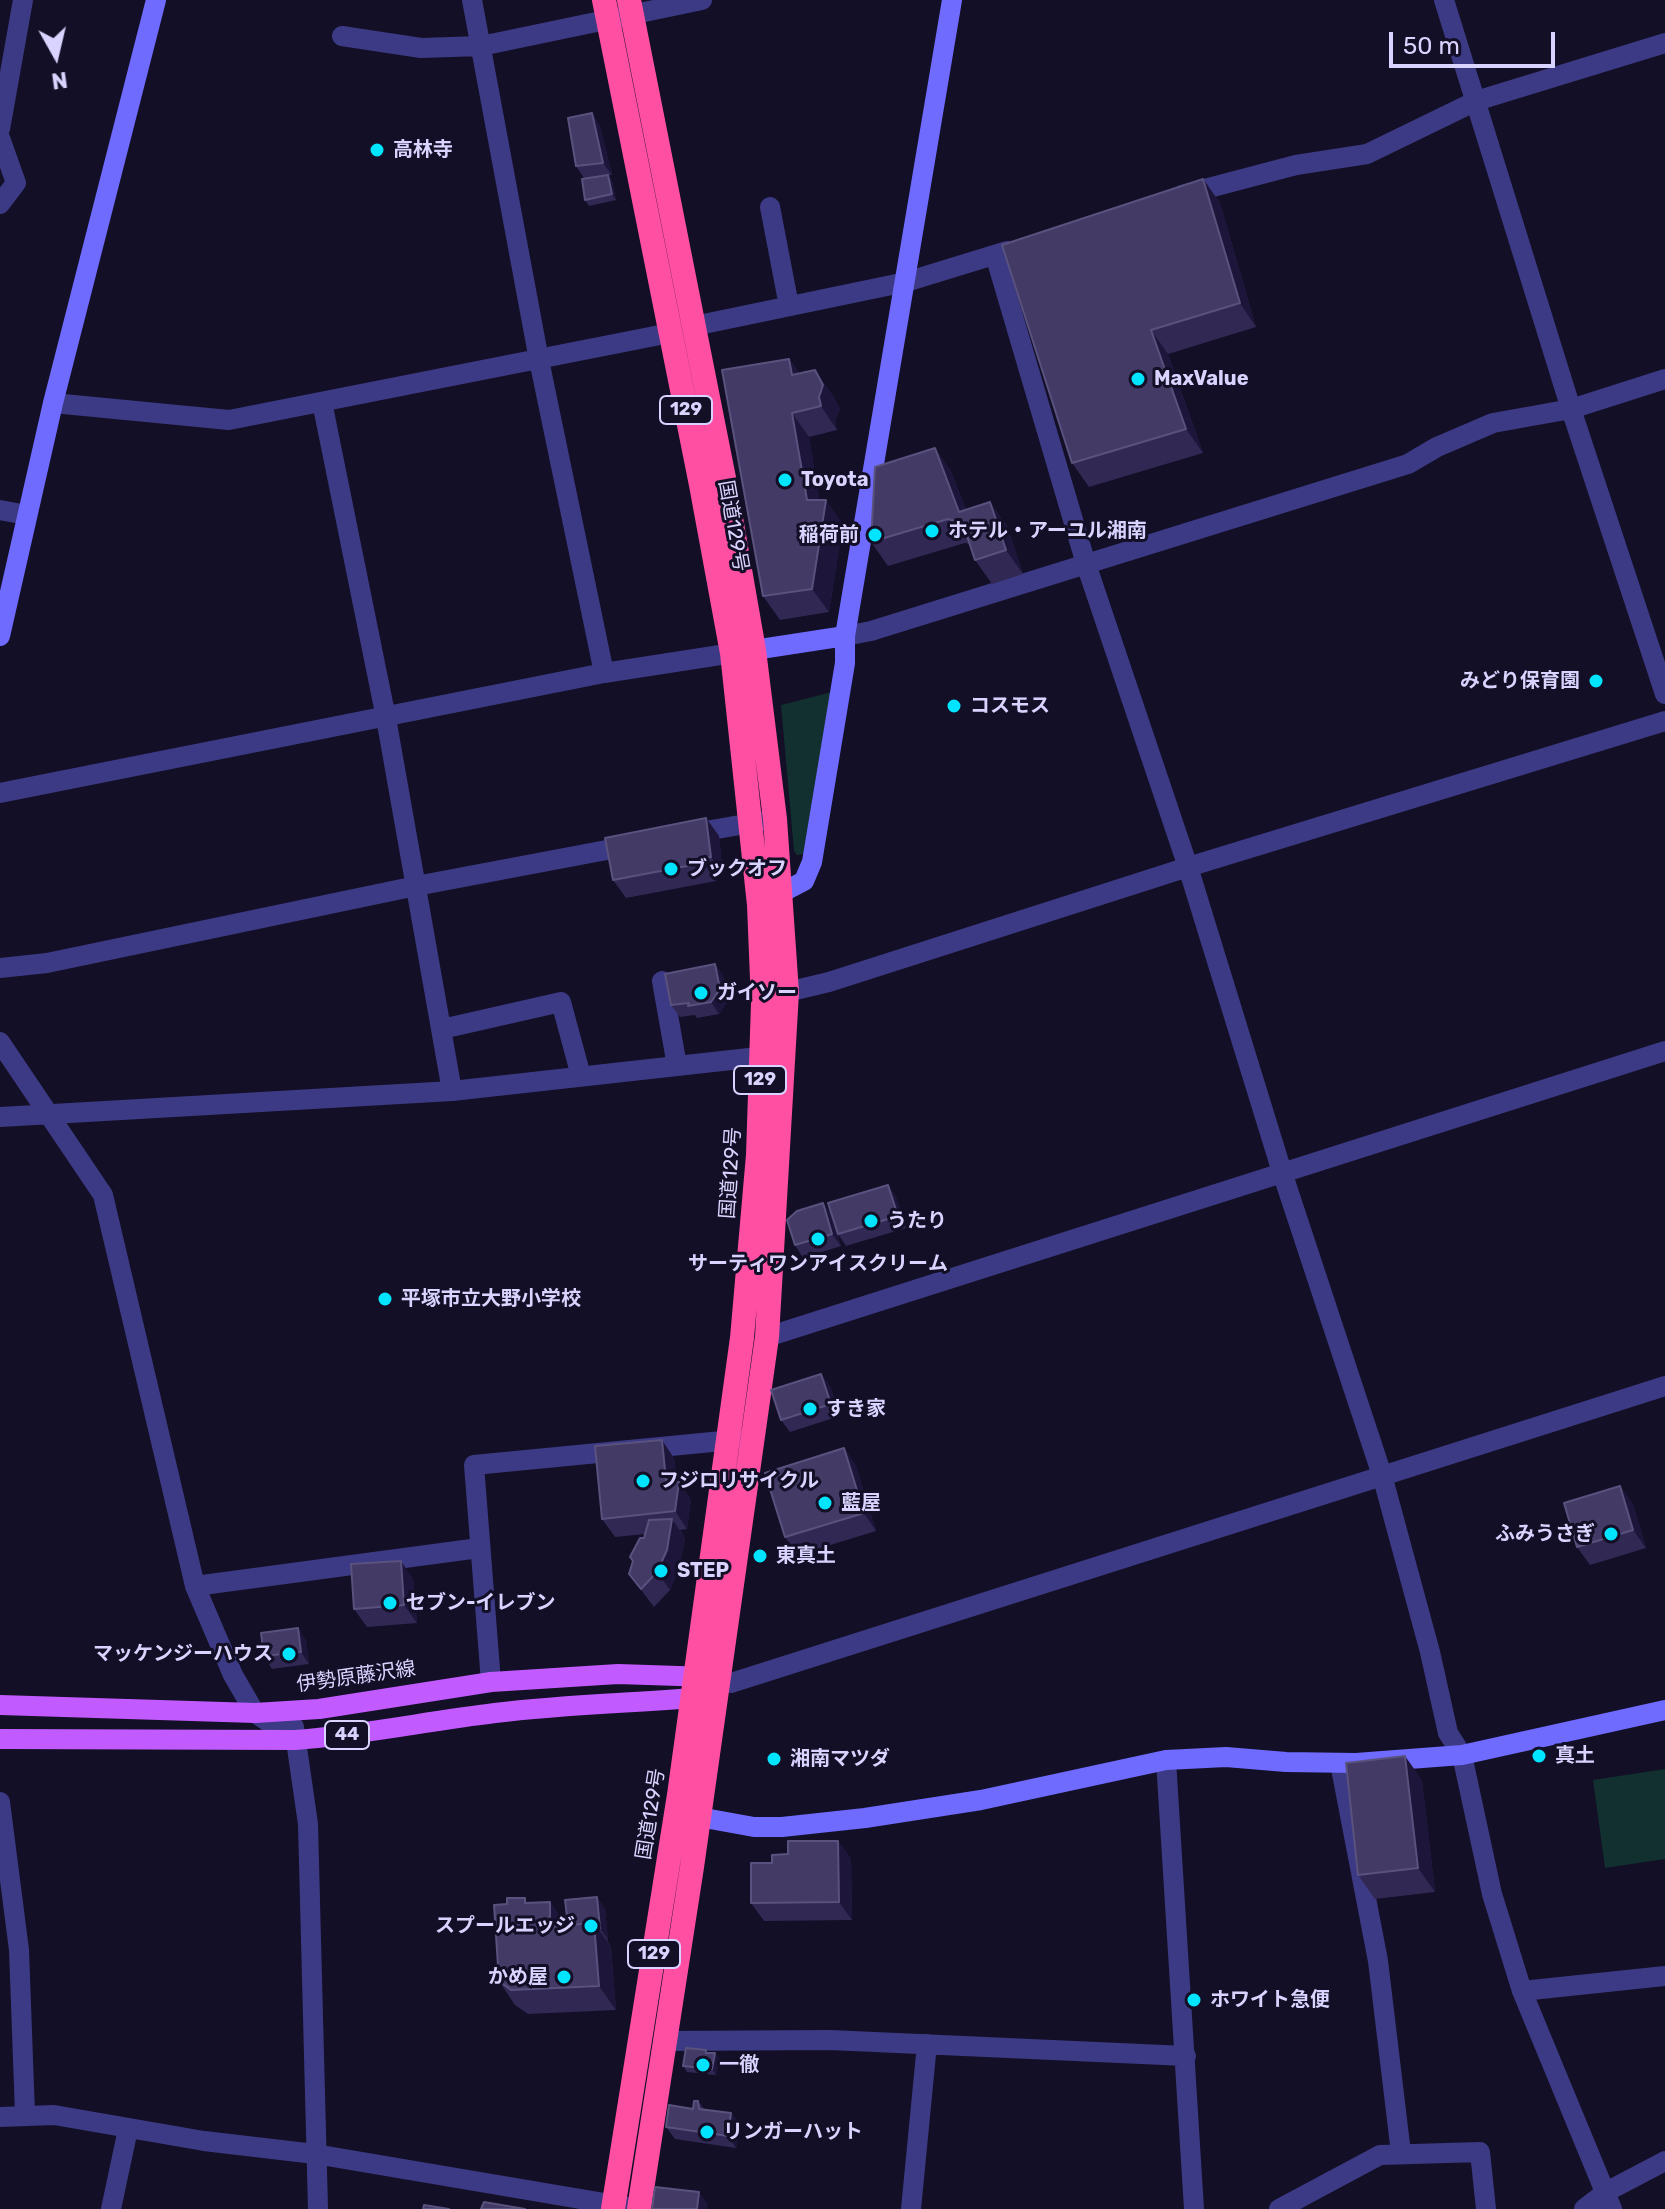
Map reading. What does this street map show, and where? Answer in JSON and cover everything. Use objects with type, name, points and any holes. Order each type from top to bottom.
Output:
[{"type":"highway","name":"国道129号","points":[[613,2207],[679,1795],[710,1686],[753,1439],[767,1337],[773,1055],[763,1003],[759,905],[750,822],[743,652],[694,326],[630,8]]},
{"type":"highway","name":"国道129号","points":[[606,10],[670,333],[743,652],[775,819],[787,992],[773,1055],[758,1155],[742,1338],[729,1440],[699,1817],[639,2209]]},
{"type":"main road","name":"伊勢原藤沢線","points":[[0,1705],[255,1713],[292,1711],[491,1682],[618,1674],[710,1686]]},
{"type":"main road","name":"44","points":[[0,1740],[295,1740],[710,1686]]},
{"type":"street","points":[[0,129],[8,36],[23,0]]},
{"type":"street","points":[[0,636],[53,403],[156,0]]},
{"type":"street","points":[[472,0],[539,360],[604,673]]},
{"type":"street","points":[[342,36],[421,48],[481,46],[606,10],[702,0]]},
{"type":"street","points":[[781,893],[804,881],[812,862],[845,663],[845,636],[952,0]]},
{"type":"street","points":[[1444,0],[1571,409],[1665,694]]},
{"type":"street","points":[[1158,202],[1296,165],[1367,154],[1476,101],[1665,43]]},
{"type":"street","points":[[0,138],[16,183],[0,204]]},
{"type":"street","points":[[770,207],[789,306]]},
{"type":"street","points":[[694,326],[906,282],[1025,246]]},
{"type":"street","points":[[995,255],[1086,564],[1188,867],[1282,1172],[1382,1475],[1430,1652],[1448,1733],[1462,1755],[1492,1894],[1522,1991],[1609,2201]]},
{"type":"street","points":[[53,403],[229,420],[670,333]]},
{"type":"street","points":[[0,793],[604,673],[871,631],[1408,464],[1437,447],[1493,423],[1571,409],[1665,379]]},
{"type":"street","points":[[322,402],[386,718],[452,1091]]},
{"type":"street","points":[[0,510],[27,515]]},
{"type":"street","points":[[787,992],[829,982],[1188,867],[1665,721]]},
{"type":"street","points":[[0,968],[47,963],[416,886],[775,819]]},
{"type":"street","points":[[662,981],[677,1066]]},
{"type":"street","points":[[442,1029],[561,1002],[581,1076]]},
{"type":"street","points":[[0,1042],[103,1195],[195,1586],[233,1675],[255,1713],[295,1740]]},
{"type":"street","points":[[767,1337],[1665,1051]]},
{"type":"street","points":[[0,1117],[452,1091],[773,1055]]},
{"type":"street","points":[[710,1686],[1665,1386]]},
{"type":"street","points":[[491,1682],[474,1465],[753,1439]]},
{"type":"street","points":[[195,1586],[479,1548]]},
{"type":"street","points":[[674,1825],[699,1817],[754,1827],[865,1818],[981,1800],[1166,1760],[1226,1757],[1340,1763],[1462,1755],[1665,1710]]},
{"type":"street","points":[[292,1711],[308,1824],[318,2209]]},
{"type":"street","points":[[1166,1760],[1194,2209]]},
{"type":"street","points":[[1340,1763],[1378,1961],[1401,2153]]},
{"type":"street","points":[[679,1795],[699,1817]]},
{"type":"street","points":[[0,1802],[19,1950],[25,2114]]},
{"type":"street","points":[[1522,1991],[1665,1976]]},
{"type":"street","points":[[665,2041],[830,2040],[1186,2056]]},
{"type":"street","points":[[911,2209],[927,2044]]},
{"type":"street","points":[[0,2117],[54,2115],[128,2129],[315,2154],[639,2209]]},
{"type":"street","points":[[111,2209],[128,2129]]},
{"type":"street","points":[[1279,2209],[1380,2155],[1480,2152],[1486,2209]]},
{"type":"street","points":[[1584,2209],[1609,2201],[1665,2161]]},
{"type":"green space","points":[[832,692],[804,854],[797,855],[794,851],[781,705]]},
{"type":"green space","points":[[1665,1769],[1665,1859],[1605,1868],[1593,1780]]},
{"type":"building","points":[[592,113],[603,163],[576,166],[568,118]]},
{"type":"building","points":[[608,175],[612,194],[585,200],[582,179]]},
{"type":"building","points":[[1203,179],[1240,303],[1151,330],[1186,429],[1072,463],[1002,245]]},
{"type":"building","name":"Toyota","points":[[789,359],[792,375],[815,370],[823,385],[819,397],[821,406],[792,413],[807,500],[826,500],[812,589],[763,596],[722,370]]},
{"type":"building","points":[[935,448],[959,512],[990,502],[1006,550],[975,560],[965,530],[948,519],[871,542],[875,467]]},
{"type":"building","points":[[706,818],[711,857],[703,859],[703,863],[613,880],[605,838]]},
{"type":"building","points":[[715,964],[720,989],[711,1002],[671,1005],[665,974]]},
{"type":"building","points":[[888,1185],[898,1216],[838,1234],[828,1203]]},
{"type":"building","points":[[823,1203],[832,1234],[795,1245],[787,1220],[797,1211]]},
{"type":"building","points":[[821,1374],[831,1404],[781,1420],[771,1390]]},
{"type":"building","name":"フジロリサイクル","points":[[662,1440],[666,1480],[679,1482],[675,1511],[602,1519],[595,1446]]},
{"type":"building","name":"藍屋","points":[[844,1448],[864,1513],[785,1537],[765,1473]]},
{"type":"building","points":[[1620,1486],[1633,1530],[1577,1547],[1564,1503]]},
{"type":"building","points":[[672,1519],[667,1550],[657,1572],[641,1589],[629,1574],[633,1561],[630,1557],[640,1538],[644,1538],[649,1520]]},
{"type":"building","points":[[401,1561],[404,1605],[354,1609],[351,1564]]},
{"type":"building","points":[[298,1628],[301,1652],[264,1656],[261,1633]]},
{"type":"building","points":[[1405,1756],[1418,1868],[1358,1875],[1346,1763]]},
{"type":"building","points":[[788,1841],[838,1841],[839,1902],[751,1903],[751,1863],[772,1863],[772,1855],[788,1854]]},
{"type":"building","points":[[597,1897],[600,1928],[594,1923],[568,1925],[565,1900]]},
{"type":"building","name":"かめ屋","points":[[507,1898],[525,1898],[525,1903],[550,1902],[550,1926],[594,1923],[599,1986],[511,1990],[499,1981],[494,1905],[507,1904]]},
{"type":"building","points":[[686,2048],[715,2053],[712,2069],[683,2066]]},
{"type":"building","points":[[694,2101],[698,2101],[699,2109],[731,2113],[728,2136],[666,2127],[669,2105],[693,2109]]},
{"type":"building","points":[[655,2187],[699,2192],[697,2209],[652,2209]]},
{"type":"building","points":[[484,2202],[525,2209],[481,2209]]},
{"type":"building","points":[[424,2205],[449,2209],[423,2209]]},
{"type":"place","name":"高林寺","points":[[377,150]]},
{"type":"place","name":"MaxValue","points":[[1138,379]]},
{"type":"place","name":"Toyota","points":[[785,480]]},
{"type":"place","name":"ホテル・アーユル湘南","points":[[932,531]]},
{"type":"place","name":"稲荷前","points":[[875,535]]},
{"type":"place","name":"みどり保育園","points":[[1596,681]]},
{"type":"place","name":"コスモス","points":[[954,706]]},
{"type":"place","name":"ブックオフ","points":[[671,869]]},
{"type":"place","name":"ガイソー","points":[[701,993]]},
{"type":"place","name":"うたり","points":[[871,1221]]},
{"type":"place","name":"サーティワンアイスクリーム","points":[[818,1239]]},
{"type":"place","name":"平塚市立大野小学校","points":[[385,1299]]},
{"type":"place","name":"すき家","points":[[810,1409]]},
{"type":"place","name":"フジロリサイクル","points":[[643,1481]]},
{"type":"place","name":"藍屋","points":[[825,1503]]},
{"type":"place","name":"ふみうさぎ","points":[[1611,1534]]},
{"type":"place","name":"東真土","points":[[760,1556]]},
{"type":"place","name":"STEP","points":[[661,1571]]},
{"type":"place","name":"セブン-イレブン","points":[[390,1603]]},
{"type":"place","name":"マッケンジーハウス","points":[[289,1654]]},
{"type":"place","name":"真土","points":[[1539,1756]]},
{"type":"place","name":"湘南マツダ","points":[[774,1759]]},
{"type":"place","name":"スプールエッジ","points":[[591,1926]]},
{"type":"place","name":"かめ屋","points":[[564,1977]]},
{"type":"place","name":"ホワイト急便","points":[[1194,2000]]},
{"type":"place","name":"一徹","points":[[703,2065]]},
{"type":"place","name":"リンガーハット","points":[[707,2132]]}]
